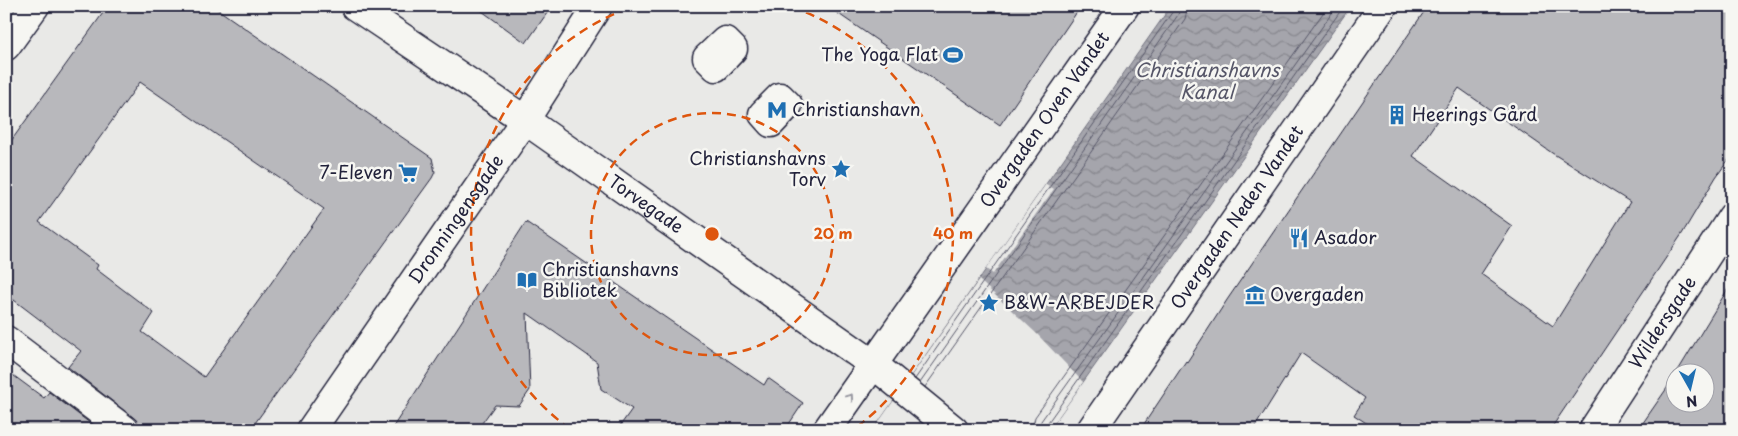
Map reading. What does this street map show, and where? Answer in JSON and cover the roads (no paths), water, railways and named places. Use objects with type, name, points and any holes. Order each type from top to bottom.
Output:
[{"type":"street","points":[[6,46],[35,6]]},
{"type":"street","name":"Torvegade","points":[[355,6],[525,120],[872,364],[954,430]]},
{"type":"street","name":"Dronningensgade","points":[[311,430],[525,120],[598,6]]},
{"type":"street","name":"Overgaden Oven Vandet","points":[[827,430],[1125,6]]},
{"type":"street","name":"Overgaden Neden Vandet","points":[[1092,430],[1383,6]]},
{"type":"street","name":"Wildersgade","points":[[1592,430],[1732,217]]},
{"type":"street","points":[[6,340],[125,430]]},
{"type":"water","name":"Christianshavns Kanal","points":[[1171,6],[1351,6],[1049,430],[873,430]]},
{"type":"place","name":"The Yoga Flat","points":[[953,55]]},
{"type":"place","name":"Christianshavn","points":[[777,110]]},
{"type":"place","name":"Heerings Gård","points":[[1397,115]]},
{"type":"place","name":"Christianshavns Torv","points":[[841,169]]},
{"type":"place","name":"7-Eleven","points":[[408,173]]},
{"type":"place","name":"Asador","points":[[1299,238]]},
{"type":"place","name":"Christianshavns Bibliotek","points":[[527,280]]},
{"type":"place","name":"Overgaden","points":[[1255,295]]},
{"type":"place","name":"B&W-ARBEJDER","points":[[989,303]]}]
